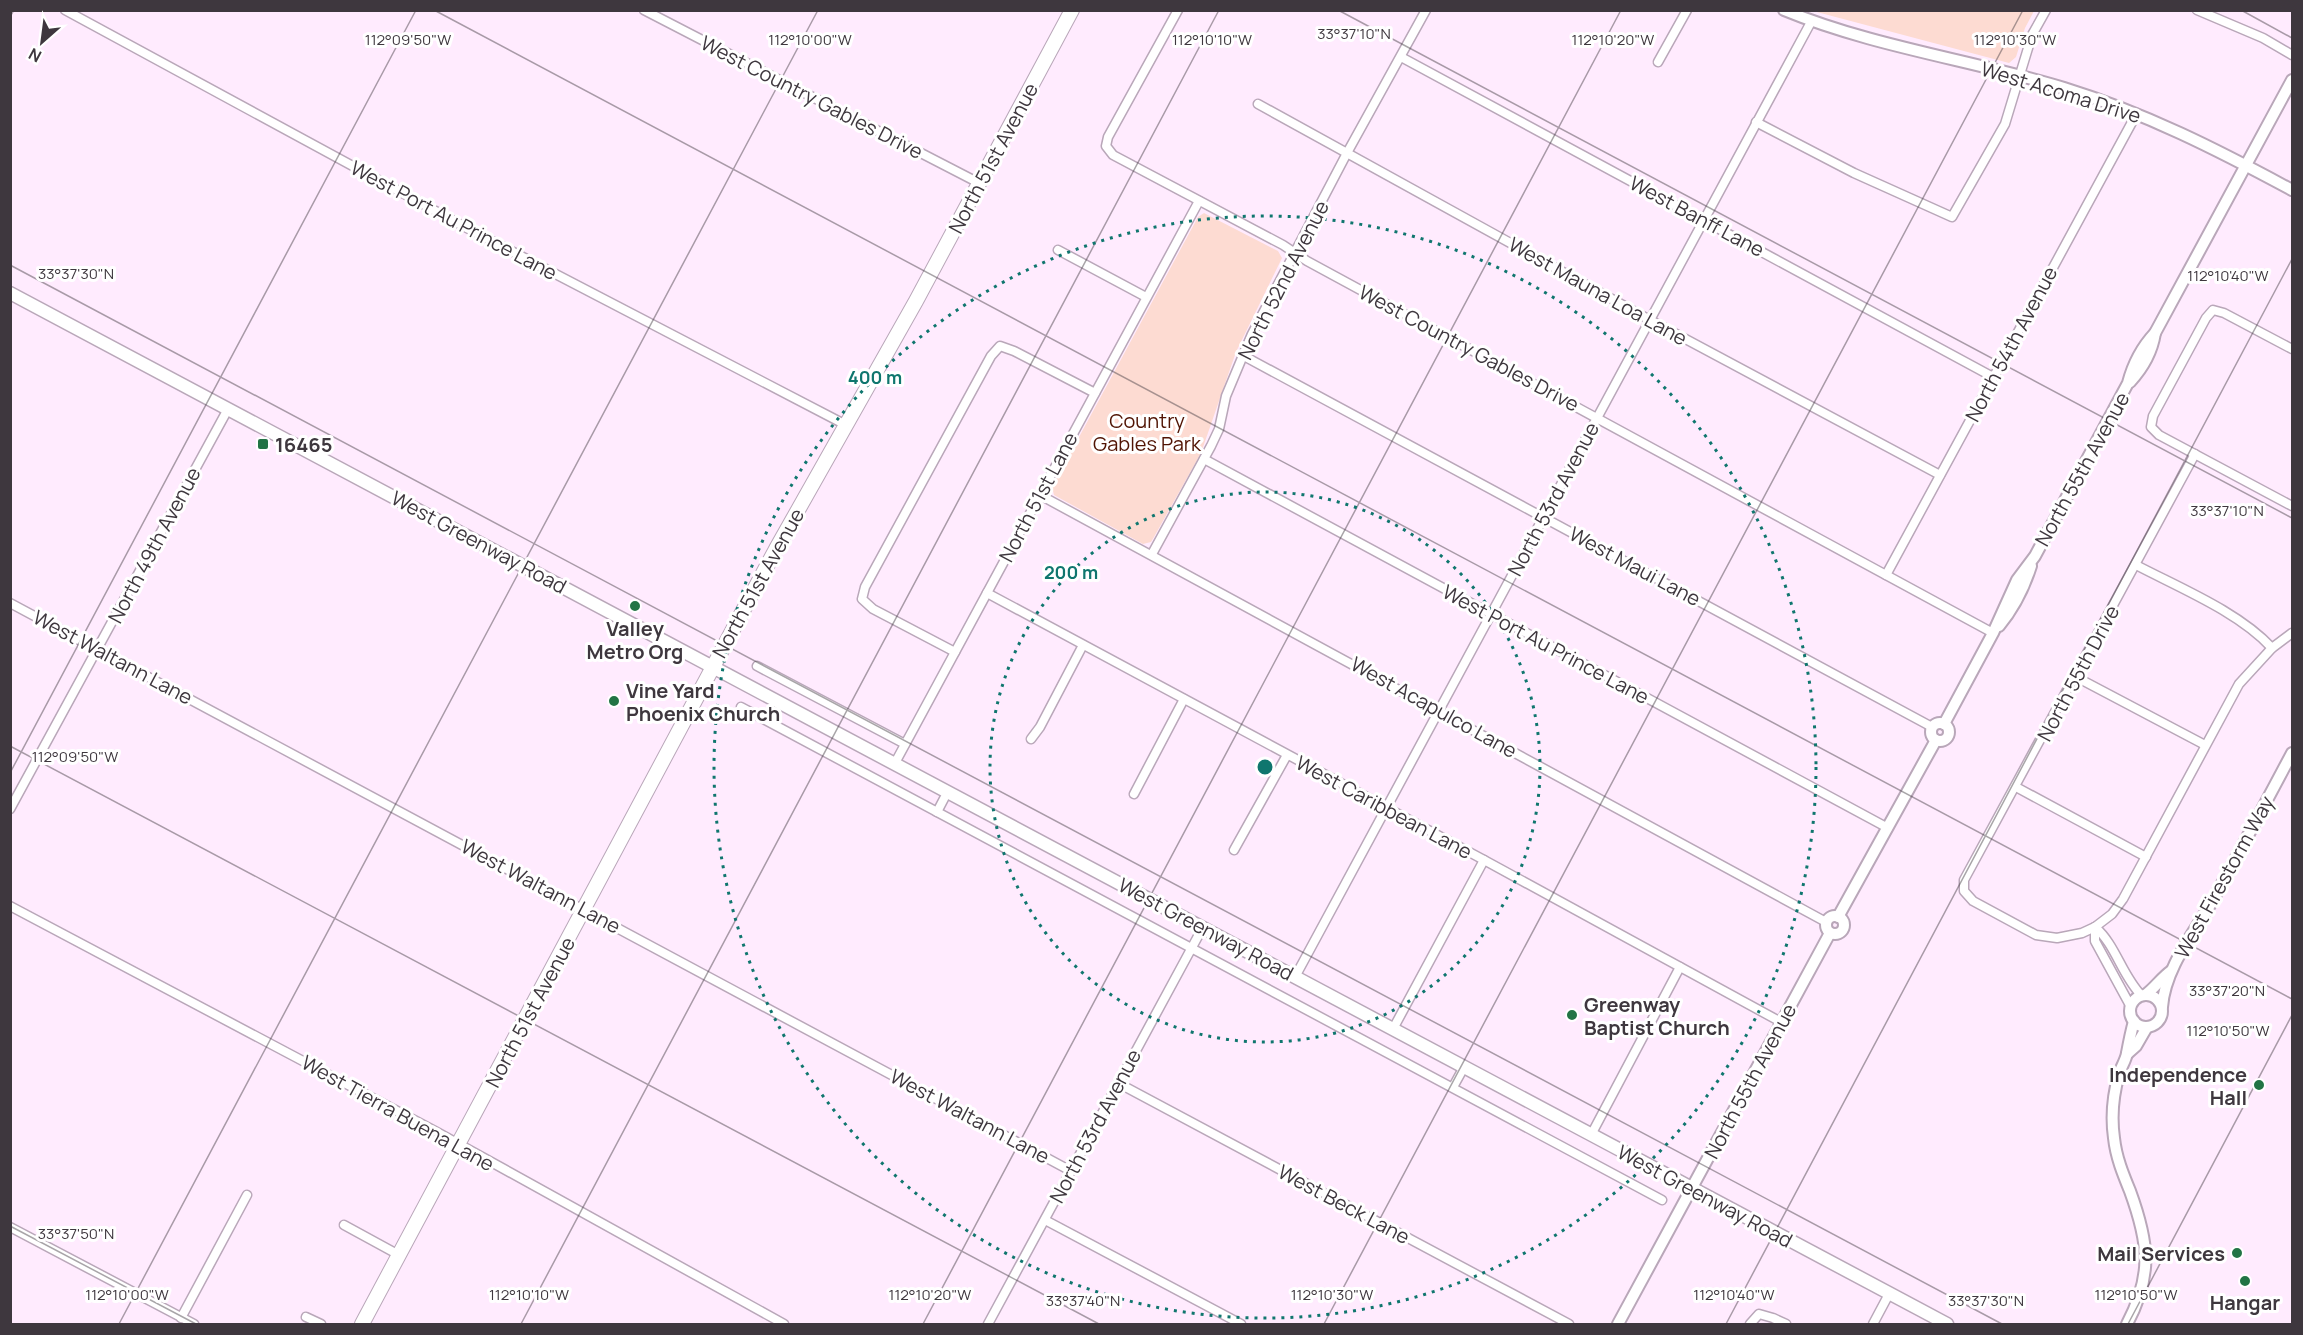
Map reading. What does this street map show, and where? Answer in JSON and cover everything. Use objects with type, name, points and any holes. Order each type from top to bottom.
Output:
[{"type":"main road","name":"North 51st Avenue","points":[[362,1324],[776,549],[916,301],[1072,10]]},
{"type":"main road","name":"West Greenway Road","points":[[10,292],[1947,1324]]},
{"type":"street","name":"West Port Au Prince Lane","points":[[65,10],[467,228],[846,425]]},
{"type":"street","name":"West Country Gables Drive","points":[[644,10],[979,183]]},
{"type":"street","name":"West Country Gables Drive","points":[[1178,10],[1108,137],[1106,146],[1113,155],[1993,633]]},
{"type":"street","name":"North 52nd Avenue","points":[[1152,554],[1219,429],[1227,396],[1242,355],[1347,153],[1426,10]]},
{"type":"street","points":[[1658,62],[1686,10]]},
{"type":"street","name":"West Acoma Drive","points":[[1784,10],[1811,22],[2062,88],[2137,113],[2188,136],[2292,190]]},
{"type":"street","points":[[1756,122],[1854,173],[1952,217],[2005,124],[2032,35],[2046,10]]},
{"type":"street","points":[[2197,10],[2254,34],[2292,55]]},
{"type":"street","name":"North 53rd Avenue","points":[[1295,977],[1811,22]]},
{"type":"street","name":"West Banff Lane","points":[[1401,57],[1993,377]]},
{"type":"street","name":"North 55th Avenue","points":[[1618,1324],[1830,933],[1838,934],[1843,928],[1843,922],[1839,917],[1936,740],[1943,740],[1948,735],[1948,728],[1944,724],[1993,633],[2009,614],[2025,583],[2035,556],[2128,383],[2146,343],[2156,333],[2292,80]]},
{"type":"street","name":"West Mauna Loa Lane","points":[[1257,104],[1650,320],[1940,475]]},
{"type":"street","name":"North 54th Avenue","points":[[1886,575],[2137,113]]},
{"type":"street","name":"North 51st Lane","points":[[895,763],[1199,201]]},
{"type":"street","points":[[1058,250],[1146,297]]},
{"type":"street","points":[[2292,349],[2224,313],[2213,310],[2206,318],[2153,416],[2151,426],[2159,435],[2292,506]]},
{"type":"street","points":[[955,652],[873,609],[862,599],[865,587],[991,356],[1000,346],[1095,393]]},
{"type":"street","name":"West Maui Lane","points":[[1242,355],[1932,727]]},
{"type":"street","name":"North 49th Avenue","points":[[10,809],[228,409]]},
{"type":"street","name":"North 55th Drive","points":[[2095,927],[2082,933],[2057,938],[2037,935],[1973,901],[1964,891],[1964,880],[2196,454]]},
{"type":"street","name":"West Port Au Prince Lane","points":[[1204,459],[1888,828]]},
{"type":"street","name":"West Acapulco Lane","points":[[1040,495],[1826,922]]},
{"type":"street","points":[[2136,565],[2241,621],[2259,633],[2272,648]]},
{"type":"street","name":"West Caribbean Lane","points":[[987,593],[1781,1022]]},
{"type":"street","name":"West Waltann Lane","points":[[10,603],[1071,1171]]},
{"type":"street","points":[[2095,927],[2112,914],[2239,684],[2272,648],[2292,633]]},
{"type":"street","points":[[1031,740],[1083,645]]},
{"type":"street","points":[[757,666],[905,744]]},
{"type":"street","points":[[2076,677],[2205,745]]},
{"type":"street","points":[[1134,794],[1184,699]]},
{"type":"street","name":"West Greenway Road","points":[[741,707],[1662,1200]]},
{"type":"street","points":[[1936,740],[1931,734],[1932,727],[1937,723],[1944,724]]},
{"type":"street","name":"West Firestorm Way","points":[[2143,996],[2155,988],[2171,970],[2233,863],[2292,753]]},
{"type":"street","points":[[1234,850],[1287,755]]},
{"type":"street","points":[[2016,787],[2145,857]]},
{"type":"street","points":[[937,812],[948,791]]},
{"type":"street","points":[[1393,1029],[1484,860]]},
{"type":"street","name":"West Tierra Buena Lane","points":[[10,906],[459,1145],[784,1324]]},
{"type":"street","points":[[1830,933],[1826,922],[1832,916],[1839,917]]},
{"type":"street","name":"North 53rd Avenue","points":[[988,1324],[1203,927]]},
{"type":"street","points":[[2095,927],[2104,935],[2134,988],[2143,996],[2155,998],[2162,1008],[2159,1021],[2147,1027],[2136,1046],[2127,1054]]},
{"type":"street","points":[[2095,927],[2095,941],[2131,1007],[2134,1021],[2140,1026],[2147,1027]]},
{"type":"street","points":[[2109,966],[2119,961]]},
{"type":"street","points":[[1591,1135],[1680,967]]},
{"type":"street","name":"West Firestorm Way","points":[[2162,1008],[2171,970]]},
{"type":"street","points":[[2131,1007],[2135,1000],[2143,996]]},
{"type":"street","points":[[2127,1324],[2140,1298],[2146,1258],[2140,1221],[2119,1162],[2114,1139],[2114,1095],[2127,1054],[2134,1021]]},
{"type":"street","points":[[1453,1087],[1464,1067]]},
{"type":"street","name":"West Beck Lane","points":[[1118,1083],[1569,1324]]},
{"type":"street","points":[[182,1318],[247,1195]]},
{"type":"street","points":[[1045,1220],[1240,1324]]},
{"type":"street","points":[[344,1225],[399,1255]]},
{"type":"street","points":[[10,1227],[194,1324]]},
{"type":"street","points":[[1873,1324],[1889,1294]]},
{"type":"street","points":[[1750,1324],[1759,1314],[1786,1324]]},
{"type":"street","points":[[306,1317],[321,1324]]},
{"type":"green space","points":[[1813,11],[2034,11],[2025,28],[2016,57],[2009,63]]},
{"type":"green space","name":"Country Gables Park","points":[[1204,213],[1278,251],[1282,258],[1236,352],[1201,453],[1151,542],[1143,544],[1054,495],[1052,487],[1198,217]]},
{"type":"place","name":"16465","points":[[263,444]]},
{"type":"place","name":"Valley Metro Org","points":[[635,606]]},
{"type":"place","name":"Vine Yard Phoenix Church","points":[[614,701]]},
{"type":"place","name":"Greenway Baptist Church","points":[[1572,1015]]},
{"type":"place","name":"Independence Hall","points":[[2259,1085]]},
{"type":"place","name":"Mail Services","points":[[2237,1253]]},
{"type":"place","name":"Hangar","points":[[2245,1281]]}]
